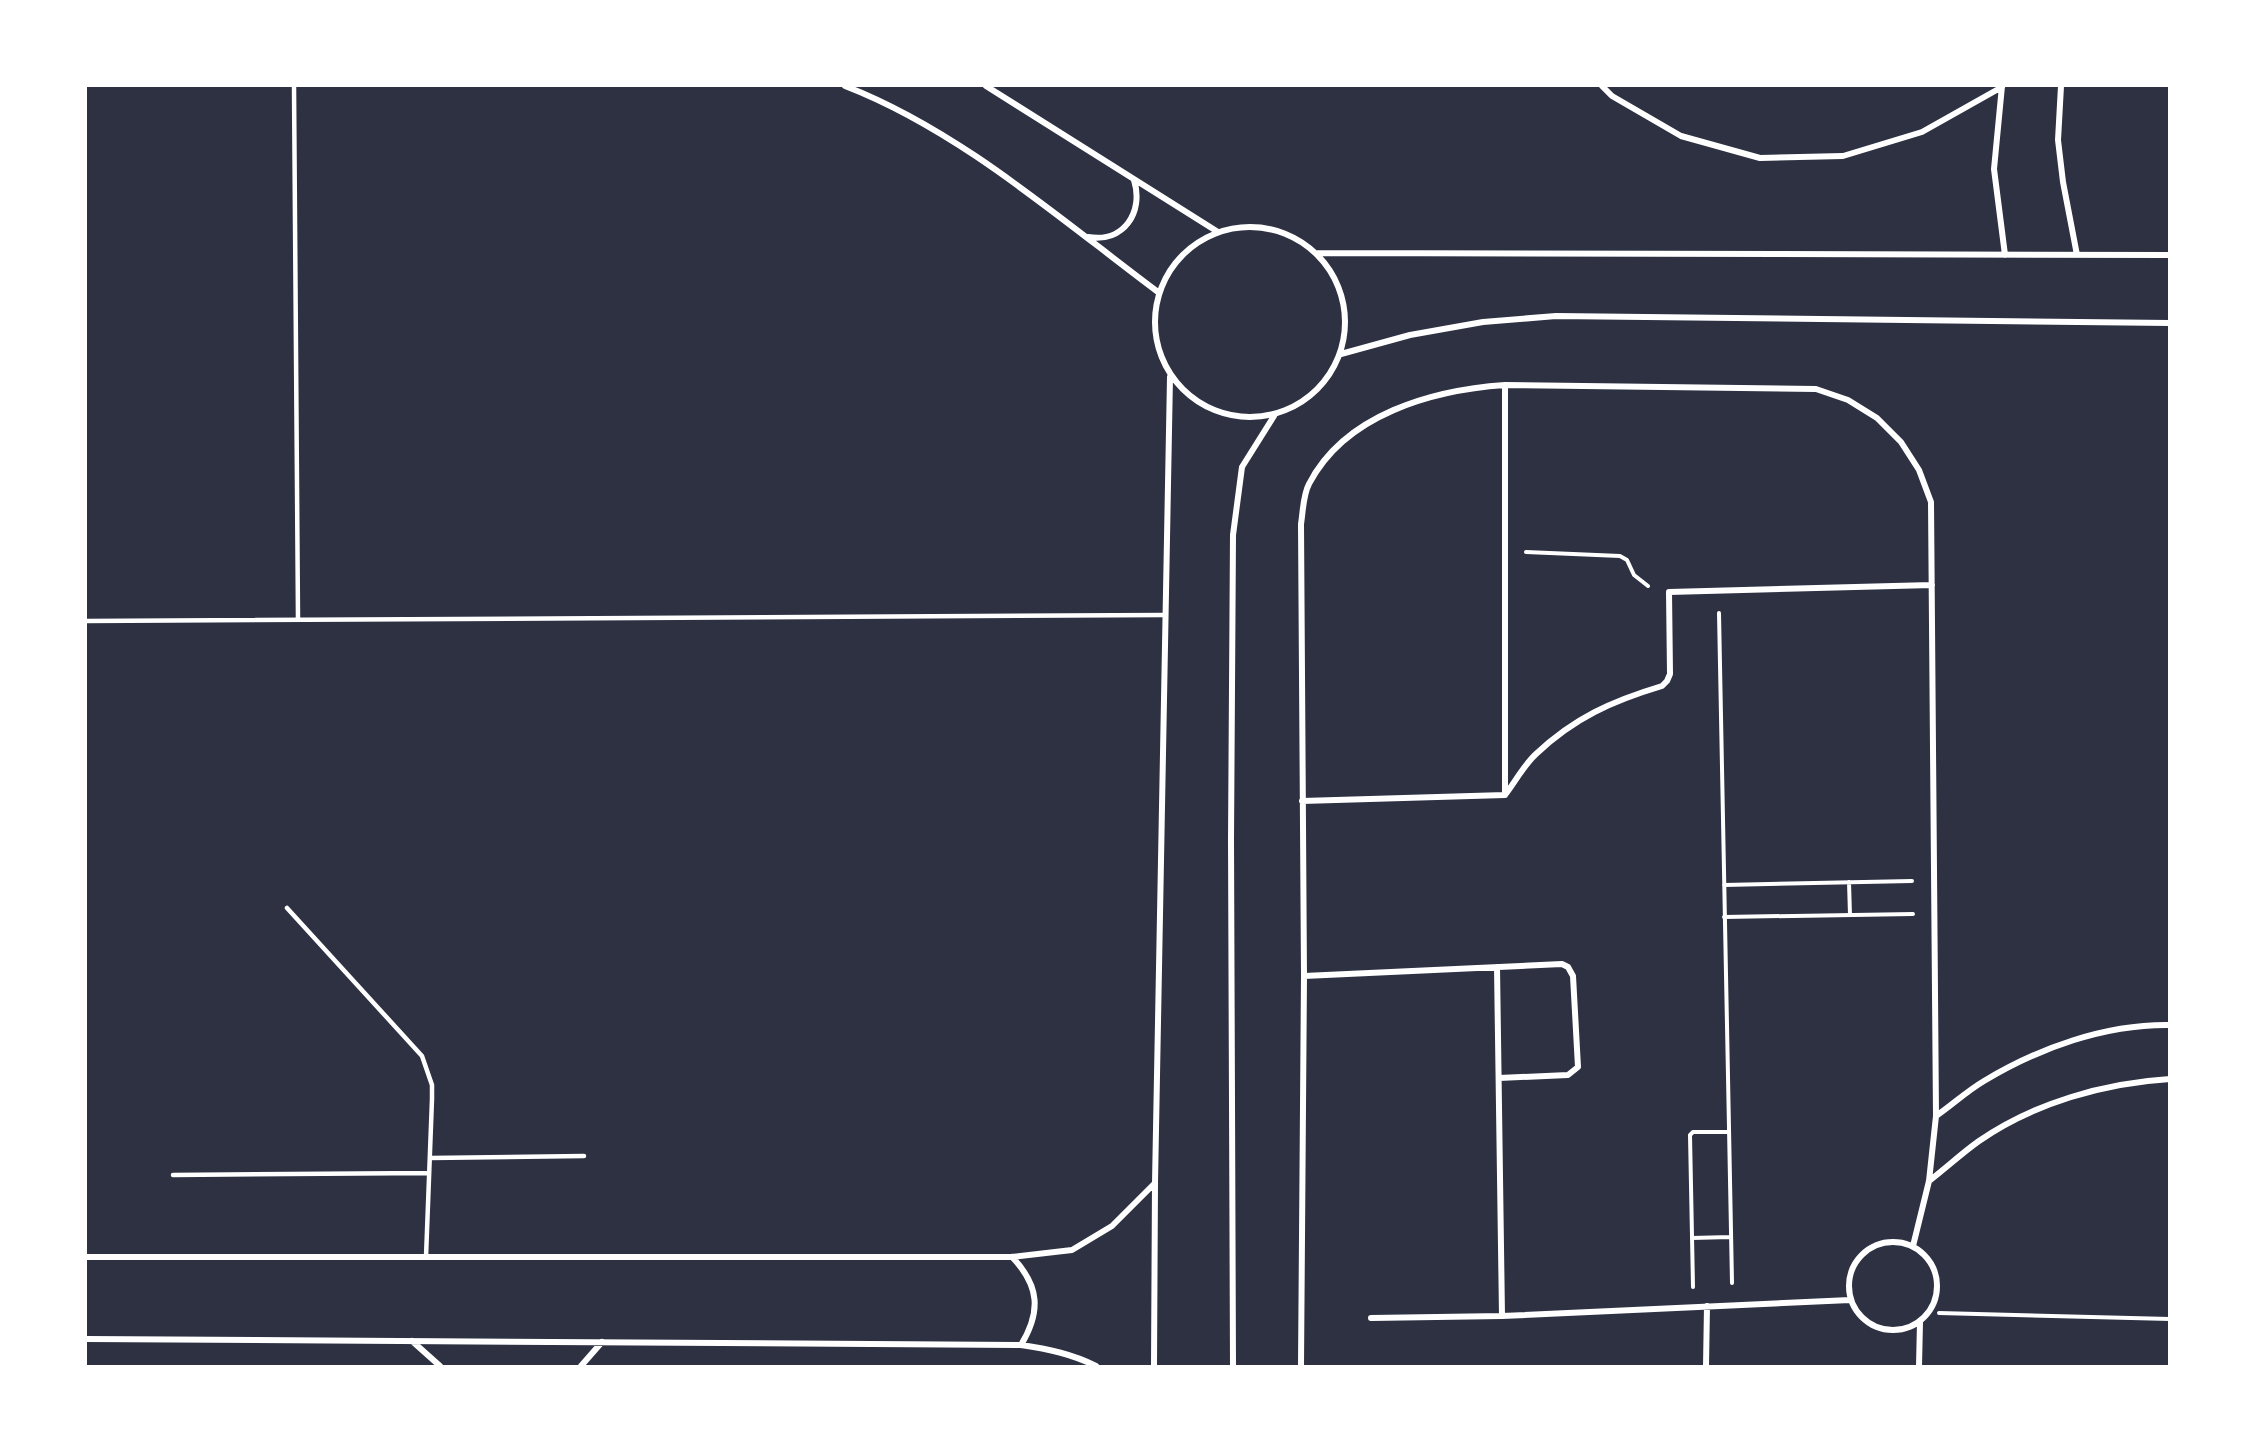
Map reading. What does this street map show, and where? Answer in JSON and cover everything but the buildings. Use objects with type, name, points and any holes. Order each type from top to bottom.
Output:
[{"type":"street","points":[[845,86],[868,95],[944,136],[1016,185],[1158,292]]},
{"type":"street","points":[[986,86],[1218,232]]},
{"type":"street","points":[[1602,86],[1612,96],[1681,136],[1760,158],[1843,156],[1922,132],[2002,86]]},
{"type":"street","points":[[2002,86],[1994,169],[2005,255]]},
{"type":"street","points":[[2061,86],[2058,140],[2063,182],[2077,255]]},
{"type":"street","points":[[1084,237],[1106,237],[1126,226],[1137,204],[1134,180]]},
{"type":"street","points":[[1154,1366],[1155,1183],[1170,377],[1154,336],[1158,292],[1172,266],[1192,246],[1218,232],[1252,227],[1287,234],[1316,253],[1333,274],[1343,300],[1346,327],[1341,354],[1326,381],[1303,403],[1274,416],[1234,417],[1198,404],[1170,377]]},
{"type":"street","points":[[1316,253],[2169,255]]},
{"type":"street","points":[[1341,354],[1441,329],[1483,322],[1556,315],[2169,323]]},
{"type":"street","points":[[1505,385],[1505,795]]},
{"type":"street","points":[[1301,1366],[1304,976],[1300,524],[1307,486],[1328,454],[1359,430],[1392,411],[1428,397],[1466,388],[1505,385],[1816,389],[1848,400],[1876,418],[1901,442],[1919,470],[1931,502],[1936,1116],[1929,1181],[1913,1246]]},
{"type":"street","points":[[1233,1366],[1231,852],[1233,535],[1242,467],[1274,416]]},
{"type":"street","points":[[1505,795],[1534,755],[1574,723],[1620,698],[1662,686],[1667,681],[1670,674],[1669,592],[1932,585]]},
{"type":"street","points":[[1302,801],[1505,795]]},
{"type":"street","points":[[1304,976],[1562,964],[1574,976],[1578,1067],[1568,1075],[1499,1078]]},
{"type":"street","points":[[1497,967],[1502,1316]]},
{"type":"street","points":[[1936,1116],[1983,1081],[2035,1054],[2091,1035],[2149,1025],[2169,1025]]},
{"type":"street","points":[[1929,1181],[1980,1140],[2038,1108],[2101,1088],[2169,1079]]},
{"type":"street","points":[[86,1257],[1012,1257],[1072,1250],[1112,1226],[1155,1183]]},
{"type":"street","points":[[1887,1241],[1913,1246],[1931,1264],[1936,1275],[1935,1301],[1929,1312],[1920,1322],[1893,1331],[1879,1329],[1866,1323],[1856,1312],[1847,1287],[1849,1274],[1855,1262],[1863,1252],[1887,1241]]},
{"type":"street","points":[[1012,1257],[1023,1269],[1031,1283],[1035,1299],[1035,1316],[1030,1331],[1021,1345]]},
{"type":"street","points":[[1371,1318],[1502,1316],[1850,1300]]},
{"type":"street","points":[[1706,1366],[1707,1306]]},
{"type":"street","points":[[1920,1322],[1920,1366]]},
{"type":"street","points":[[86,1339],[1021,1345],[1044,1348],[1076,1357],[1096,1366]]},
{"type":"street","points":[[412,1341],[440,1366]]},
{"type":"street","points":[[581,1366],[602,1342]]},
{"type":"lane","points":[[294,86],[298,620]]},
{"type":"lane","points":[[86,621],[1165,615]]},
{"type":"lane","points":[[287,908],[422,1056],[432,1085],[426,1257]]},
{"type":"lane","points":[[430,1158],[584,1156]]},
{"type":"lane","points":[[173,1175],[429,1173]]},
{"type":"path","points":[[1505,551],[1620,556],[1627,560],[1634,575],[1650,587],[1669,592]]},
{"type":"path","points":[[1718,591],[1732,1305]]},
{"type":"path","points":[[1724,885],[1934,880]]},
{"type":"path","points":[[1849,882],[1850,915]]},
{"type":"path","points":[[1724,917],[1935,913]]},
{"type":"path","points":[[1693,1307],[1690,1135],[1693,1132],[1729,1132]]},
{"type":"path","points":[[1692,1238],[1731,1237]]},
{"type":"path","points":[[1929,1312],[2169,1319]]}]
